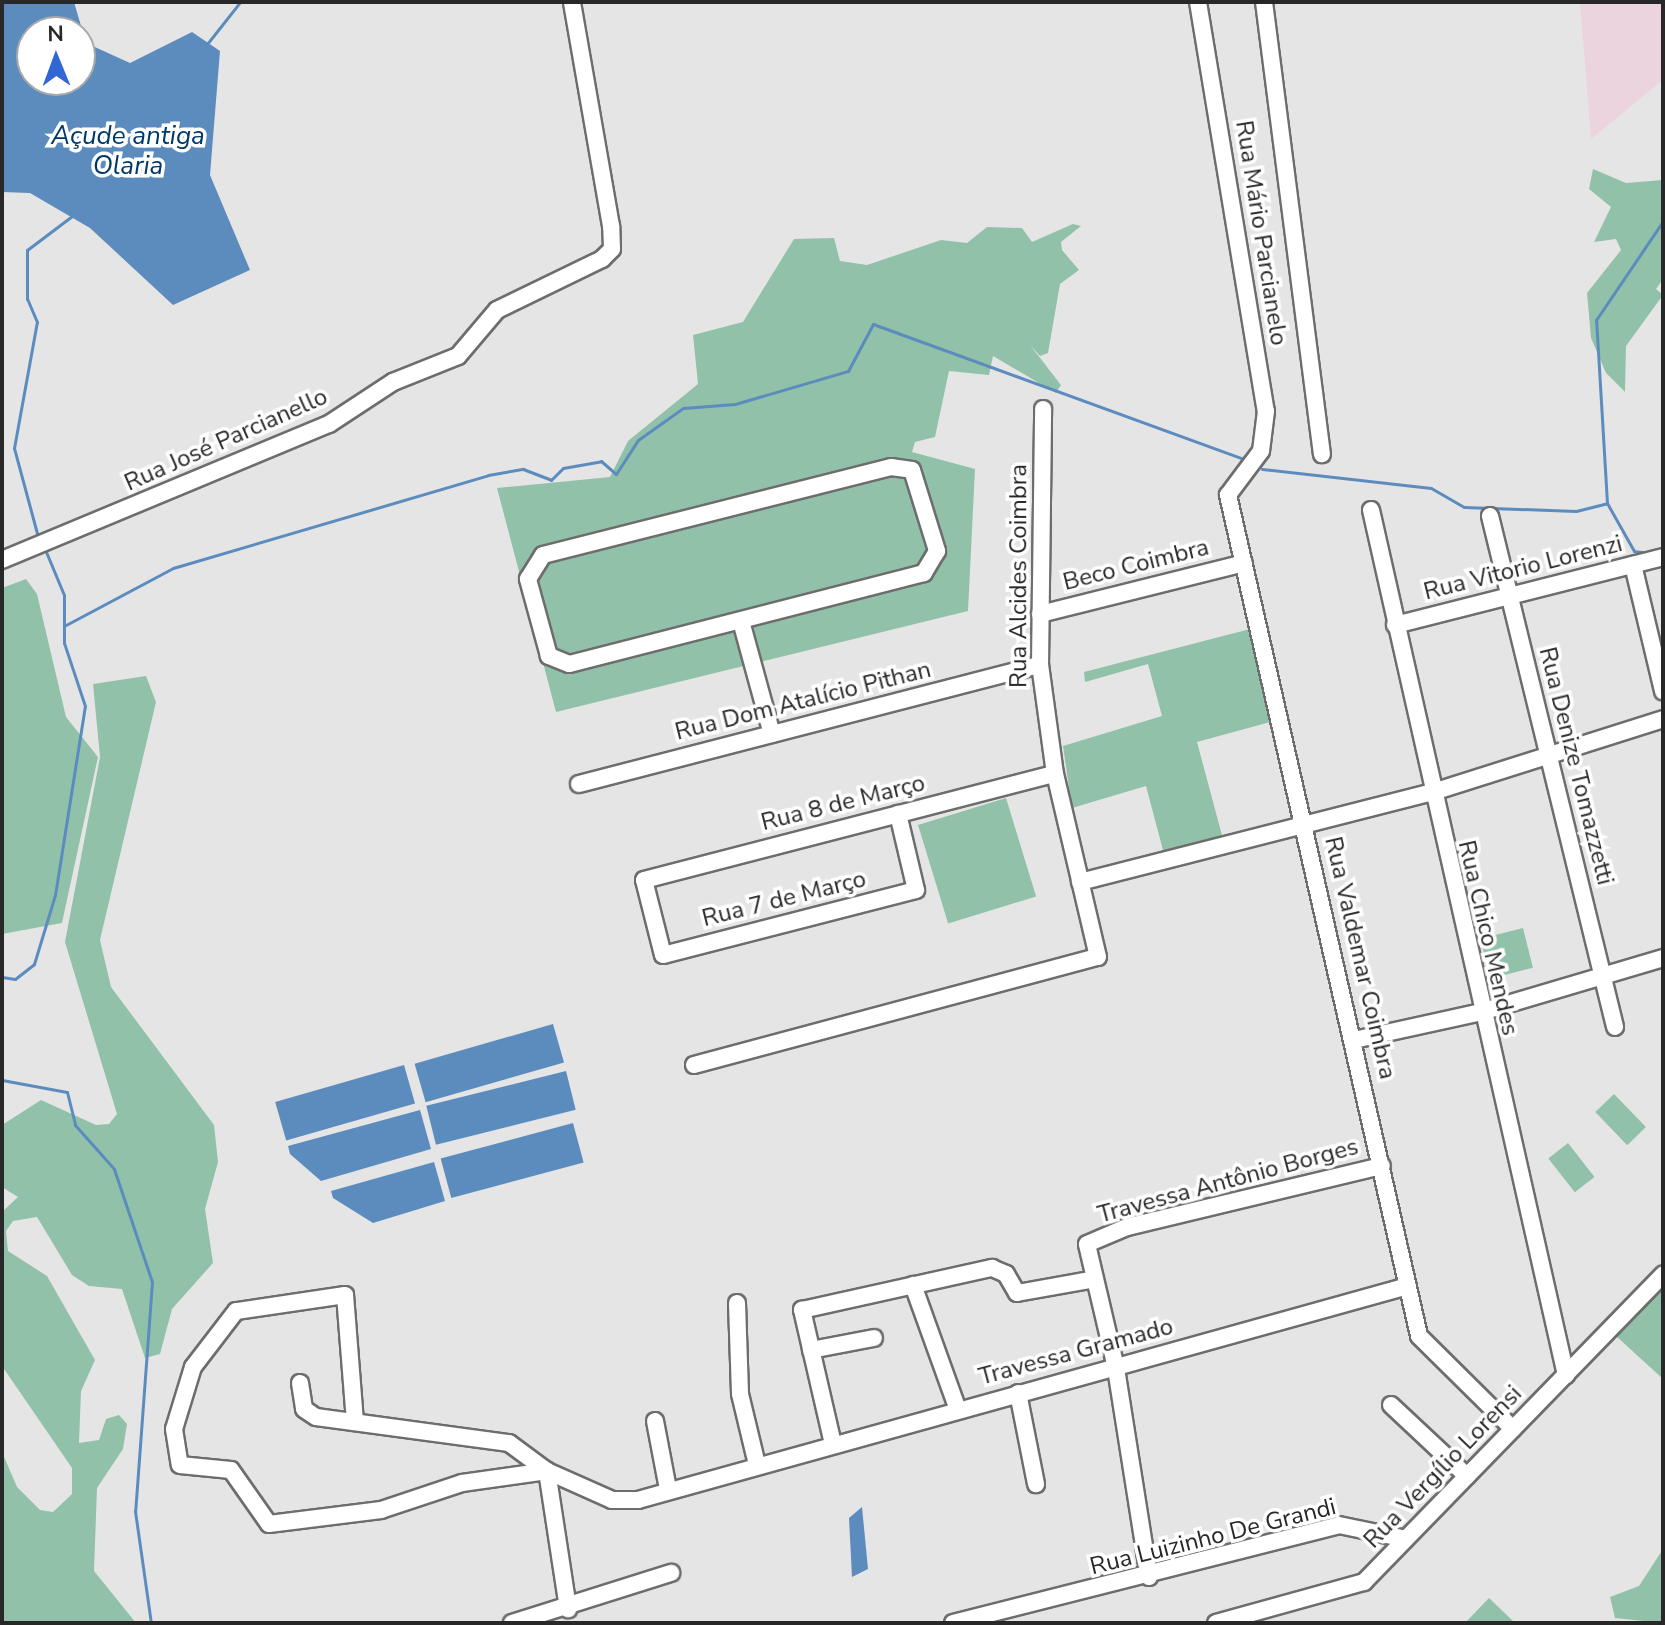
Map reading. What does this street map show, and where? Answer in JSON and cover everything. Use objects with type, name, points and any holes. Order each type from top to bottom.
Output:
[{"type":"street","name":"Rua José Parcianello","points":[[2,560],[329,424],[393,382],[458,356],[497,310],[602,259],[612,249],[611,226],[572,2]]},
{"type":"street","name":"Rua Mário Parcianelo","points":[[1198,2],[1266,411],[1267,436],[1248,468]]},
{"type":"street","points":[[1264,2],[1322,454]]},
{"type":"street","name":"Rua Alcides Coimbra","points":[[694,1065],[1098,957],[1055,774],[1040,665],[1043,409]]},
{"type":"street","points":[[891,467],[912,470],[936,562],[924,573],[741,621],[556,664],[528,579],[543,555],[891,467]]},
{"type":"street","name":"Rua Valdemar Coimbra","points":[[1248,468],[1228,495],[1306,826],[1419,1336],[1513,1429]]},
{"type":"street","name":"Rua Chico Mendes","points":[[1371,510],[1430,793],[1566,1375]]},
{"type":"street","name":"Rua Denize Tomazzetti","points":[[1490,516],[1615,1027]]},
{"type":"street","name":"Rua Vitorio Lorenzi","points":[[1395,625],[1663,557]]},
{"type":"street","name":"Beco Coimbra","points":[[1040,614],[1244,563]]},
{"type":"street","points":[[1633,565],[1663,691]]},
{"type":"street","points":[[741,621],[772,734]]},
{"type":"street","name":"Rua Dom Atalício Pithan","points":[[579,784],[1040,665]]},
{"type":"street","points":[[1080,882],[1430,793],[1663,719]]},
{"type":"street","name":"Rua 8 de Março","points":[[644,880],[1055,774]]},
{"type":"street","name":"Rua 7 de Março","points":[[644,880],[663,955],[916,890],[898,814]]},
{"type":"street","points":[[1354,1040],[1481,1012],[1663,958]]},
{"type":"street","name":"Travessa Antônio Borges","points":[[1095,1279],[1087,1244],[1127,1227],[1382,1166]]},
{"type":"street","points":[[833,1444],[802,1310],[992,1268],[1006,1274],[1017,1293],[1095,1279],[1116,1368],[1149,1577]]},
{"type":"street","name":"Rua Vergílio Lorensi","points":[[1216,1623],[1273,1615],[1364,1582],[1663,1275]]},
{"type":"street","points":[[913,1285],[958,1410]]},
{"type":"street","name":"Travessa Gramado","points":[[300,1383],[308,1415],[509,1443],[547,1471],[612,1500],[668,1489],[1408,1286]]},
{"type":"street","points":[[355,1422],[345,1295],[236,1311],[193,1367],[174,1429],[180,1465],[231,1470],[269,1524],[381,1510],[462,1483],[547,1471],[568,1609]]},
{"type":"street","points":[[737,1303],[740,1394],[757,1465]]},
{"type":"street","points":[[811,1350],[874,1338]]},
{"type":"street","points":[[1018,1393],[1036,1484]]},
{"type":"street","points":[[1391,1405],[1467,1476]]},
{"type":"street","points":[[655,1421],[668,1489]]},
{"type":"street","name":"Rua Luizinho De Grandi","points":[[953,1623],[1013,1618],[1032,1609],[1339,1525],[1406,1539]]},
{"type":"street","points":[[512,1623],[568,1609],[671,1573]]},
{"type":"shaded area","points":[[1580,2],[1663,2],[1663,80],[1591,139]]},
{"type":"green space","points":[[1593,169],[1626,183],[1663,180],[1663,279],[1656,289],[1663,295],[1626,346],[1625,392],[1606,373],[1591,338],[1587,293],[1621,250],[1616,239],[1594,242],[1611,207],[1589,189]]},
{"type":"green space","points":[[1073,224],[1081,226],[1061,242],[1062,250],[1079,270],[1060,284],[1048,353],[1040,356],[1030,345],[1061,385],[1056,393],[993,356],[989,375],[949,371],[935,437],[915,442],[912,452],[975,469],[968,611],[556,712],[497,488],[610,477],[628,441],[698,384],[693,335],[743,322],[794,239],[834,238],[840,261],[867,265],[941,240],[967,243],[987,227],[1022,228],[1032,242]]},
{"type":"green space","points":[[26,579],[37,594],[66,717],[98,757],[62,923],[2,934],[2,588]]},
{"type":"green space","points":[[1254,628],[1274,721],[1197,742],[1223,839],[1164,854],[1146,786],[1072,808],[1063,746],[1162,716],[1148,664],[1085,682],[1084,672]]},
{"type":"green space","points":[[146,676],[156,702],[100,940],[111,987],[214,1125],[218,1162],[205,1209],[213,1263],[172,1309],[160,1354],[145,1358],[122,1289],[89,1286],[72,1275],[37,1217],[13,1221],[6,1231],[8,1251],[47,1276],[95,1360],[81,1391],[79,1443],[99,1440],[106,1419],[119,1415],[127,1424],[123,1449],[97,1488],[94,1571],[136,1623],[2,1623],[2,1452],[17,1487],[40,1510],[53,1512],[72,1494],[72,1468],[2,1366],[2,1212],[18,1197],[2,1187],[2,1125],[41,1100],[96,1125],[109,1124],[117,1114],[65,942],[100,757],[93,684]]},
{"type":"green space","points":[[1006,798],[1036,896],[948,923],[918,825]]},
{"type":"green space","points":[[1523,928],[1533,968],[1490,978],[1480,939]]},
{"type":"green space","points":[[1614,1094],[1646,1127],[1627,1145],[1595,1112]]},
{"type":"green space","points":[[1568,1143],[1594,1177],[1575,1192],[1548,1158]]},
{"type":"green space","points":[[1663,1287],[1663,1379],[1616,1336]]},
{"type":"green space","points":[[1663,1549],[1663,1623],[1615,1618],[1610,1597],[1639,1586]]},
{"type":"green space","points":[[1489,1598],[1515,1623],[1465,1623]]},
{"type":"water","name":"Açude antiga Olaria","points":[[2,2],[74,2],[78,16],[16,16],[16,96],[96,96],[96,48],[130,63],[192,32],[220,51],[210,175],[250,270],[173,305],[90,228],[30,193],[2,192]]},
{"type":"water","points":[[553,1024],[564,1062],[426,1102],[415,1064]]},
{"type":"water","points":[[404,1065],[415,1103],[286,1140],[275,1102]]},
{"type":"water","points":[[566,1071],[576,1110],[436,1145],[426,1106]]},
{"type":"water","points":[[420,1110],[431,1149],[321,1181],[290,1154],[288,1146]]},
{"type":"water","points":[[573,1123],[584,1163],[451,1198],[441,1158]]},
{"type":"water","points":[[434,1162],[445,1201],[373,1223],[333,1198],[331,1191]]},
{"type":"water","points":[[862,1507],[868,1569],[852,1577],[849,1518]]},
{"type":"waterway","points":[[207,44],[240,2]]},
{"type":"waterway","points":[[38,537],[14,448],[37,322],[27,299],[27,250],[72,216]]},
{"type":"waterway","points":[[1652,553],[1634,551],[1607,503],[1596,320],[1663,221]]},
{"type":"waterway","points":[[64,626],[173,568],[488,475],[523,469],[551,480],[563,468],[601,461],[616,474],[638,440],[683,408],[735,404],[848,371],[873,324],[1241,458]]},
{"type":"waterway","points":[[1262,469],[1431,488],[1464,507],[1576,511],[1607,503]]},
{"type":"waterway","points":[[2,977],[15,979],[34,964],[55,895],[85,706],[64,643],[64,595],[44,547]]},
{"type":"waterway","points":[[2,1080],[67,1092],[75,1125],[114,1169],[152,1282],[135,1511],[151,1623]]}]
